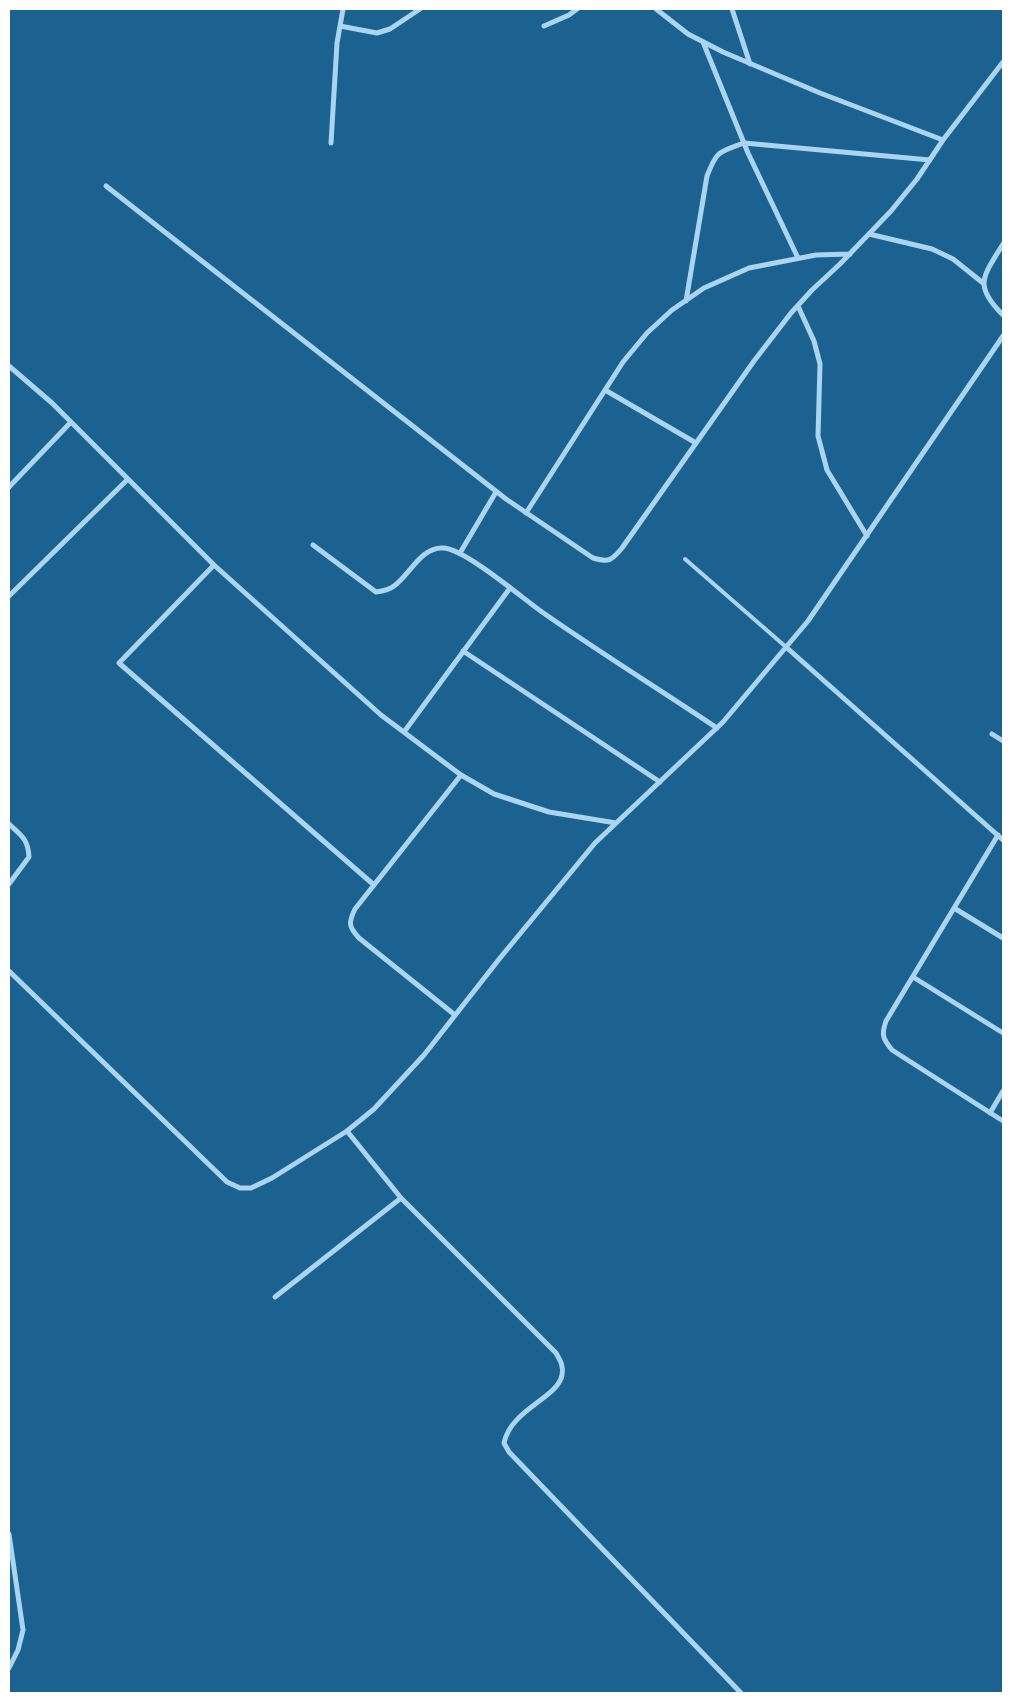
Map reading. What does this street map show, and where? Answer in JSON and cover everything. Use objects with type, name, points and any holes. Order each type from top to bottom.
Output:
[{"type":"street","points":[[331,143],[336,43],[343,9]]},
{"type":"street","points":[[340,26],[377,33],[390,29],[420,9]]},
{"type":"street","points":[[544,26],[569,15],[577,9]]},
{"type":"street","points":[[656,9],[688,34],[750,64],[943,140]]},
{"type":"street","points":[[732,9],[750,64]]},
{"type":"street","points":[[703,42],[744,143],[798,258]]},
{"type":"street","points":[[106,186],[496,492],[593,558],[603,561],[613,559],[754,361],[798,306],[869,234],[917,180],[943,140],[1003,62]]},
{"type":"street","points":[[686,301],[707,176],[714,158],[721,151],[744,143],[930,160]]},
{"type":"street","points":[[869,234],[932,249],[953,259],[983,283]]},
{"type":"street","points":[[1003,244],[987,270],[983,283],[985,292],[993,305],[1003,315]]},
{"type":"street","points":[[526,513],[623,362],[647,333],[672,310],[704,288],[749,268],[816,255],[850,254]]},
{"type":"street","points":[[798,306],[814,341],[820,364],[818,436],[827,470],[867,536]]},
{"type":"street","points":[[9,972],[227,1182],[240,1188],[251,1188],[272,1178],[347,1132],[374,1109],[424,1055],[500,958],[595,843],[717,728],[808,621],[1003,336]]},
{"type":"street","points":[[10,369],[52,403],[214,565],[381,715],[461,775],[494,794],[549,812],[616,823]]},
{"type":"street","points":[[605,390],[696,443]]},
{"type":"street","points":[[9,487],[71,422]]},
{"type":"street","points":[[9,596],[128,478]]},
{"type":"street","points":[[460,553],[496,492]]},
{"type":"street","points":[[312,545],[376,592],[385,591],[395,586],[423,555],[432,550],[443,548],[460,553],[542,612],[717,728]]},
{"type":"street","points":[[214,565],[119,663],[374,885]]},
{"type":"street","points":[[404,732],[510,588]]},
{"type":"street","points":[[786,647],[1003,840]]},
{"type":"street","points":[[463,652],[660,782]]},
{"type":"street","points":[[992,734],[1003,741]]},
{"type":"street","points":[[455,1015],[359,938],[351,929],[350,918],[355,909],[461,775]]},
{"type":"street","points":[[9,824],[28,845],[29,857],[9,884]]},
{"type":"street","points":[[998,835],[912,977],[882,1031],[885,1041],[892,1050],[1003,1121]]},
{"type":"street","points":[[954,908],[1003,938]]},
{"type":"street","points":[[912,977],[1003,1032]]},
{"type":"street","points":[[990,1113],[1003,1091]]},
{"type":"street","points":[[347,1132],[400,1198],[556,1353],[562,1365],[562,1375],[558,1384],[514,1421],[506,1433],[504,1443],[509,1452],[741,1693]]},
{"type":"street","points":[[275,1296],[400,1198]]},
{"type":"street","points":[[9,1534],[23,1630],[18,1650],[9,1668]]},
{"type":"lane","points":[[685,559],[786,647]]}]
